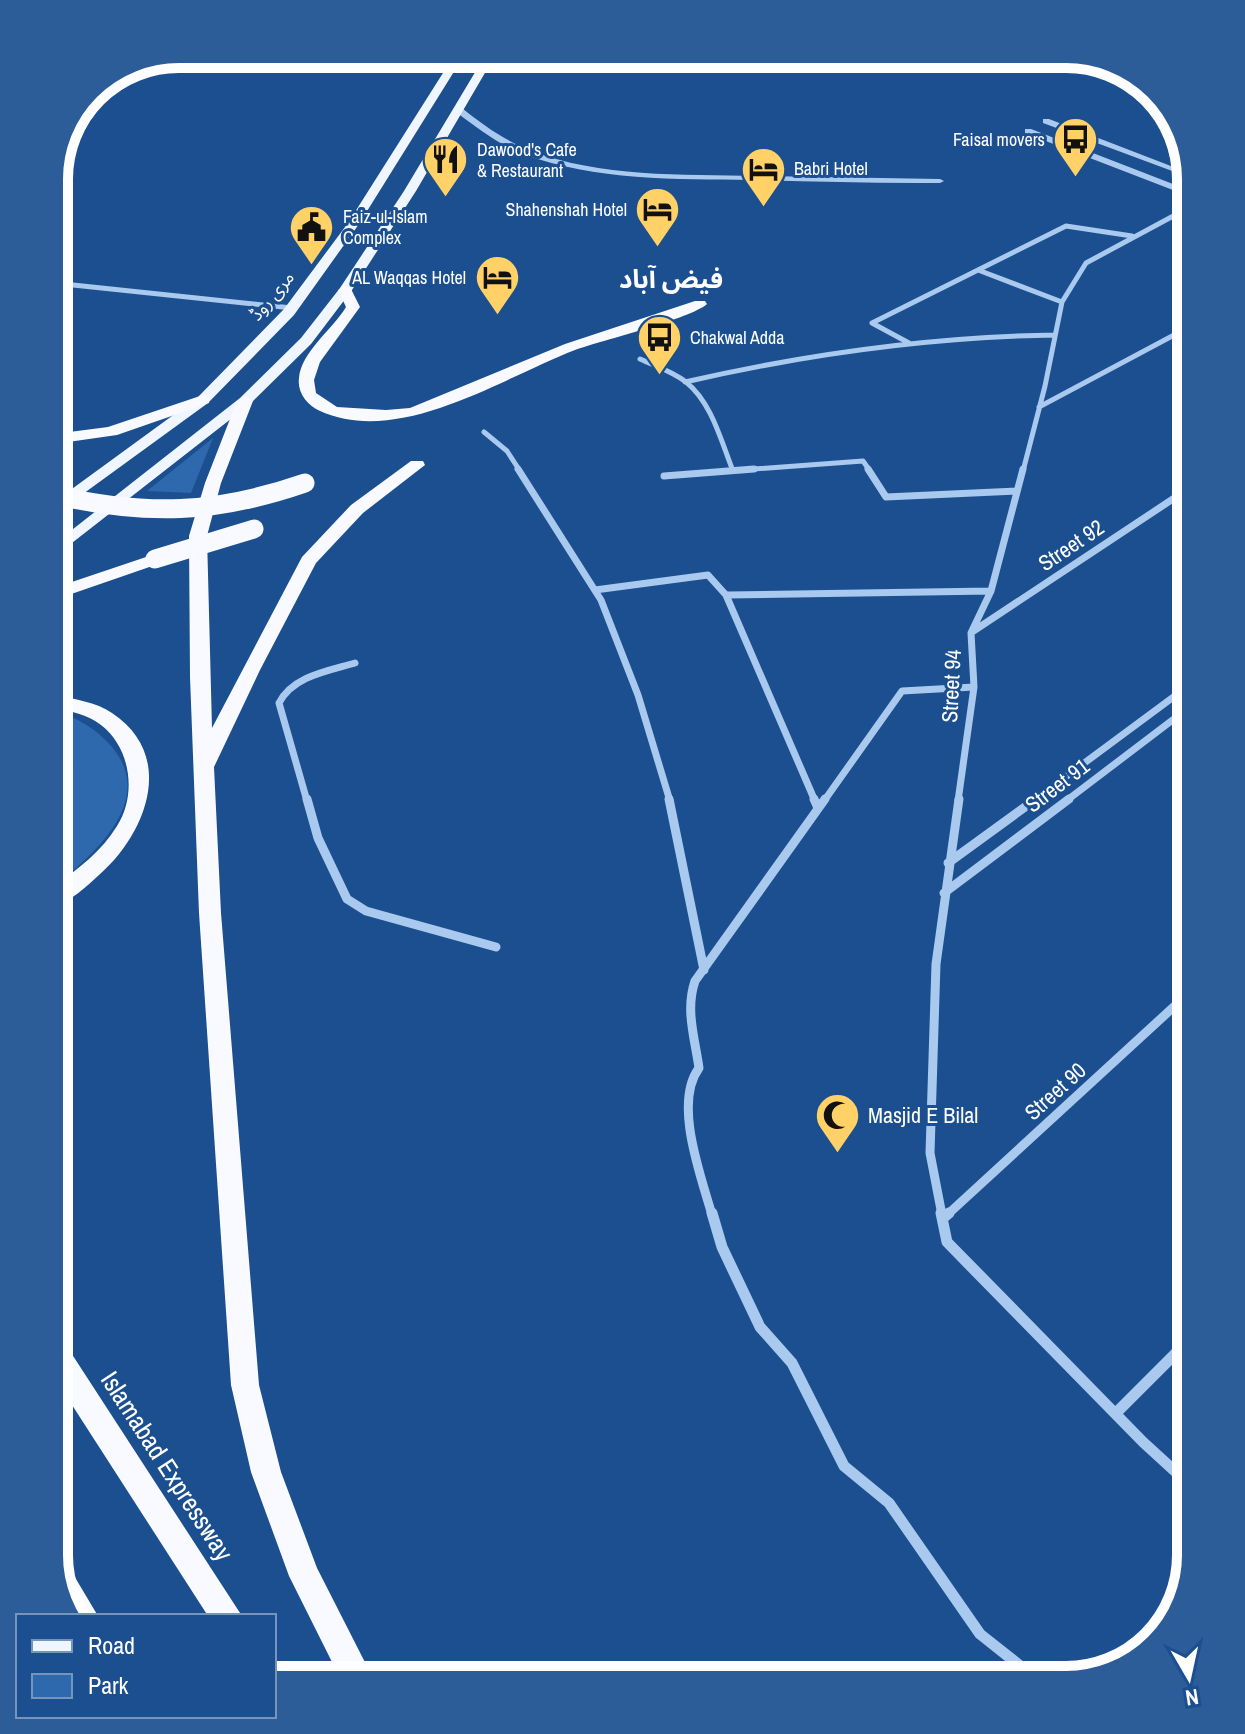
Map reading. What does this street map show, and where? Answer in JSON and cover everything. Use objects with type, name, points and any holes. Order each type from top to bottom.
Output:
[{"type":"highway","points":[[345,290],[353,307],[320,352],[306,380],[309,394],[320,404],[362,416],[414,412],[570,347],[700,304]]},
{"type":"highway","points":[[68,437],[111,432],[203,400]]},
{"type":"highway","points":[[245,401],[213,483],[198,536],[204,767],[219,1054],[245,1385],[266,1472],[305,1576],[351,1666]]},
{"type":"highway","points":[[204,767],[250,670],[308,561],[357,509],[417,465]]},
{"type":"highway","points":[[68,498],[125,511],[170,512],[241,504],[305,483]]},
{"type":"highway","points":[[68,589],[254,529]]},
{"type":"highway","points":[[68,704],[83,707],[109,721],[129,744],[139,771],[139,795],[128,828],[97,867],[68,888]]},
{"type":"highway","name":"Islamabad Expressway","points":[[68,1373],[225,1614]]},
{"type":"main road","name":"مری روڈ","points":[[68,500],[203,400],[292,308],[353,224],[451,68]]},
{"type":"main road","points":[[68,541],[245,401],[306,341],[345,290],[483,68]]},
{"type":"street","points":[[459,110],[503,143],[543,158],[608,172],[940,181]]},
{"type":"street","points":[[1046,121],[1176,171]]},
{"type":"street","points":[[1028,131],[1177,189]]},
{"type":"street","name":"Street 94","points":[[1177,214],[1086,263],[1062,302],[1039,407],[991,591],[971,633],[974,687],[936,964],[930,1153],[947,1242],[1177,1472]]},
{"type":"street","points":[[909,343],[872,323],[1066,226],[1134,236]]},
{"type":"street","points":[[978,270],[1062,302]]},
{"type":"street","points":[[68,284],[292,308]]},
{"type":"street","points":[[1039,407],[1177,333]]},
{"type":"street","points":[[685,382],[909,343],[972,336],[1055,335]]},
{"type":"street","points":[[640,359],[685,382],[696,393],[711,417],[733,472]]},
{"type":"street","points":[[484,432],[507,451],[595,590],[638,695],[673,811],[704,970]]},
{"type":"street","points":[[664,476],[863,461],[886,497],[1017,491]]},
{"type":"street","name":"Street 92","points":[[971,633],[1177,496]]},
{"type":"street","points":[[595,590],[708,575],[716,579],[728,595],[731,611],[818,808]]},
{"type":"street","points":[[728,595],[991,591]]},
{"type":"street","points":[[355,663],[291,687],[281,696],[279,703],[318,838],[347,899],[366,911],[496,947]]},
{"type":"street","points":[[974,687],[902,691],[704,970],[691,990],[699,1068],[690,1080],[689,1120],[696,1161],[722,1247],[760,1327],[792,1363],[844,1466],[889,1503],[980,1634],[1020,1666]]},
{"type":"street","points":[[948,863],[1177,694]]},
{"type":"street","name":"Street 91","points":[[944,893],[1177,717]]},
{"type":"street","name":"Street 90","points":[[943,1218],[1177,1004]]},
{"type":"street","points":[[1116,1413],[1177,1352]]},
{"type":"green space","points":[[213,438],[191,493],[147,491]]},
{"type":"green space","points":[[68,716],[92,729],[111,746],[124,766],[128,786],[124,806],[115,824],[86,859],[68,875]]},
{"type":"place","name":"Faisal movers","points":[[1076,179]]},
{"type":"place","name":"Dawood's Cafe & Restaurant","points":[[446,199]]},
{"type":"place","name":"Babri Hotel","points":[[763,208]]},
{"type":"place","name":"Shahenshah Hotel","points":[[658,249]]},
{"type":"place","name":"Faiz-ul-Islam Complex","points":[[312,266]]},
{"type":"place","name":"AL Waqqas Hotel","points":[[497,317]]},
{"type":"place","name":"Chakwal Adda","points":[[659,377]]},
{"type":"place","name":"Masjid E Bilal","points":[[837,1154]]},
{"type":"district","name":"فیض آباد","points":[[671,279]]}]
